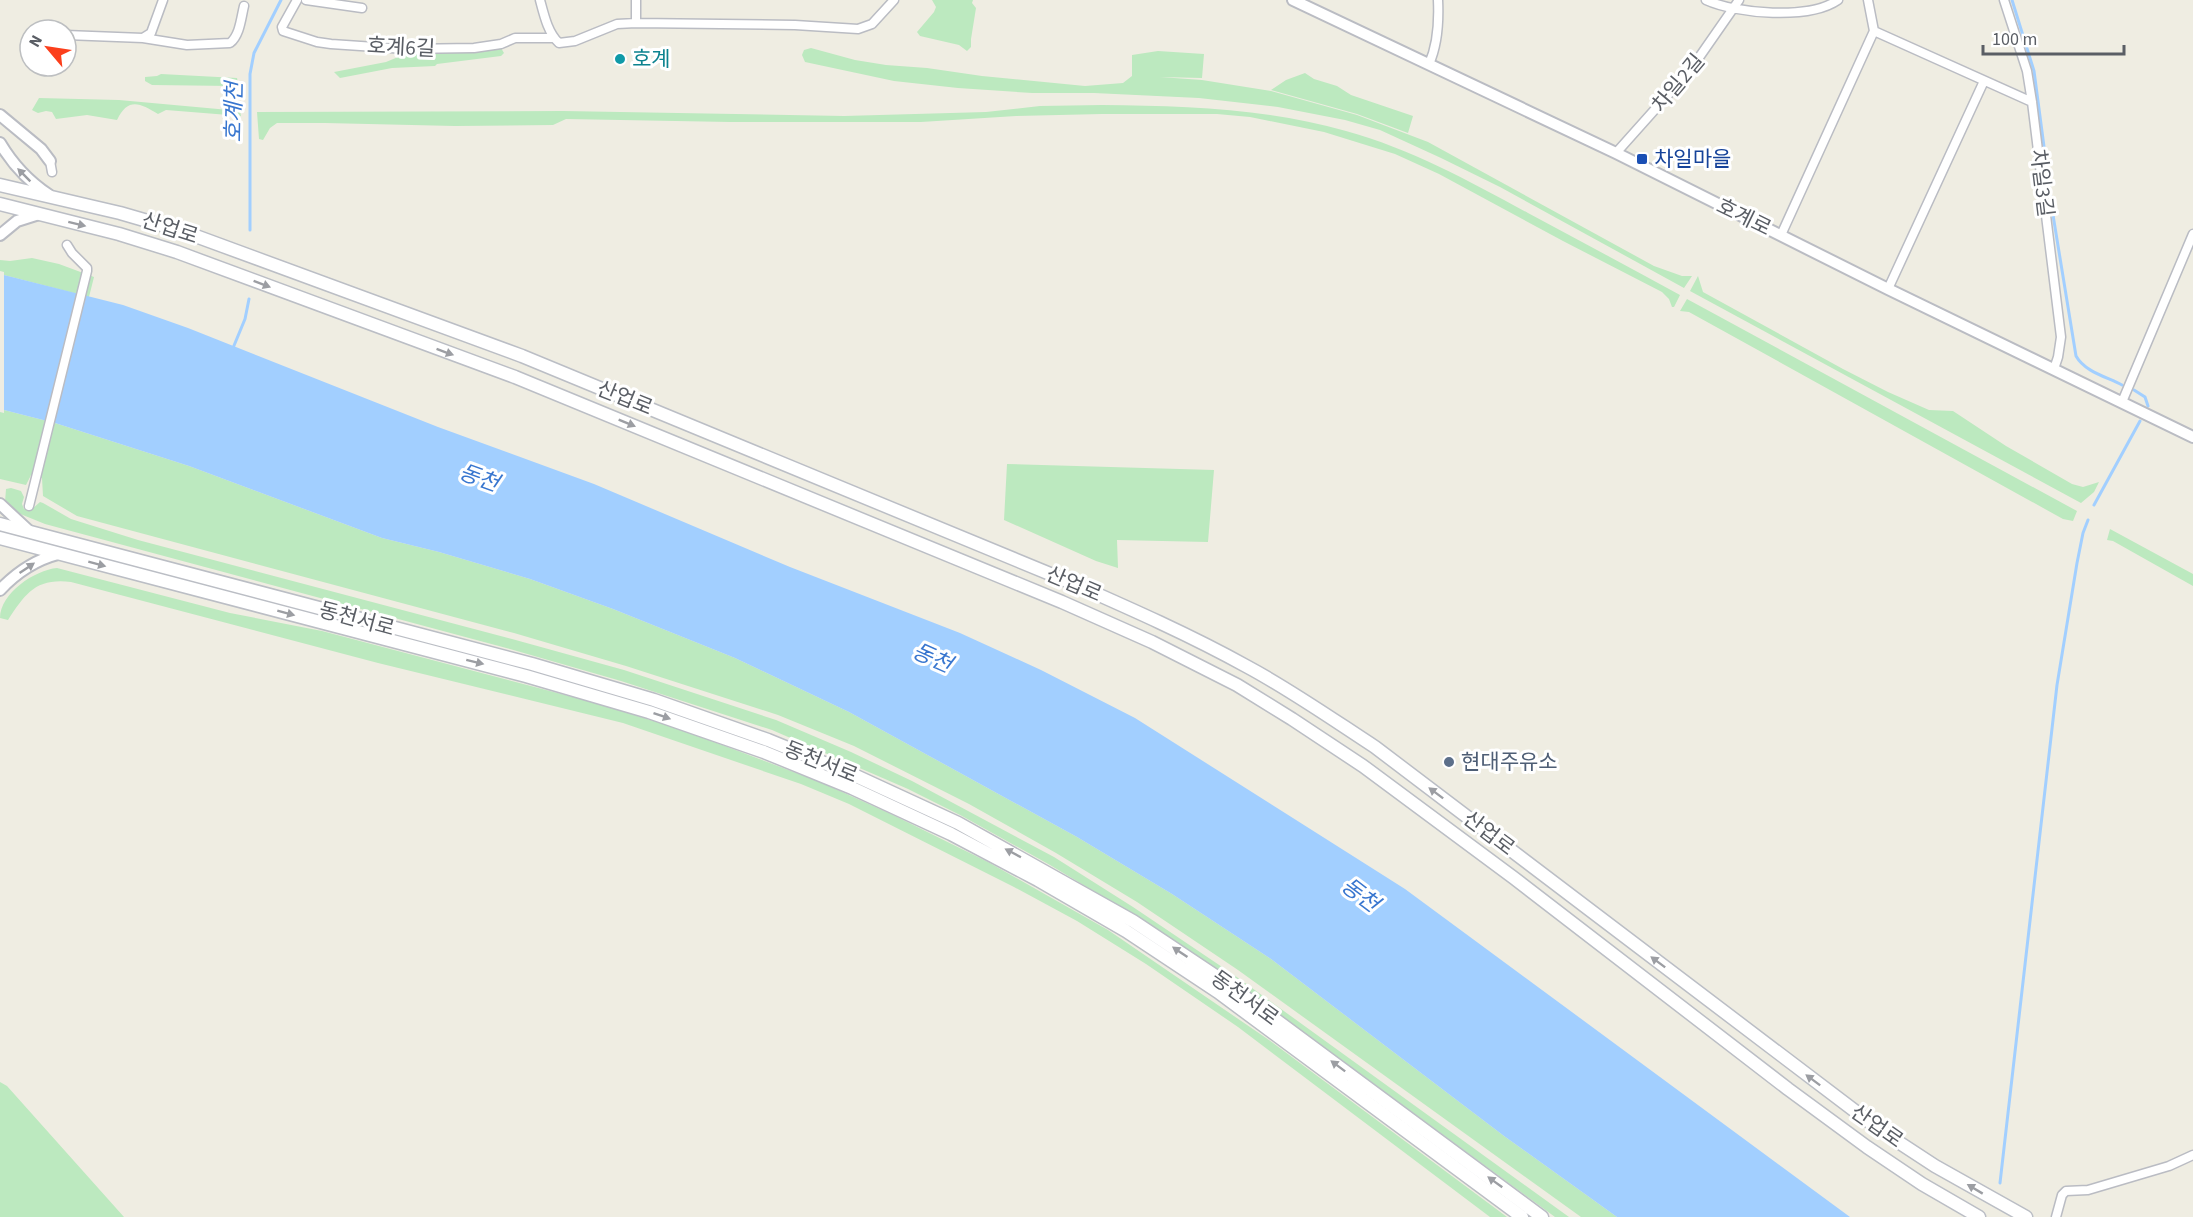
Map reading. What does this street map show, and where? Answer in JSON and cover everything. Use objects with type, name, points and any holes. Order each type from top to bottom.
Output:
[{"type":"main road","name":"산업로","points":[[0,185],[120,213],[182,231],[522,356],[1072,583],[1160,622],[1246,666],[1375,747],[1880,1130],[1935,1166],[2026,1217]]},
{"type":"main road","name":"산업로","points":[[0,204],[119,234],[177,252],[516,377],[1062,602],[1152,642],[1237,686],[1363,766],[1867,1147],[1922,1184],[1979,1217]]},
{"type":"main road","name":"동천서로","points":[[0,524],[532,664],[654,700],[768,740],[856,776],[957,823],[1133,921],[1226,983],[1542,1217]]},
{"type":"main road","name":"동천서로","points":[[0,538],[526,676],[650,712],[764,752],[852,788],[961,839],[1126,931],[1218,992],[1522,1217]]},
{"type":"street","points":[[144,38],[151,33],[163,0]]},
{"type":"street","name":"호계6길","points":[[297,0],[282,27],[283,31],[331,44],[405,49],[488,46],[515,38],[554,38],[564,44],[617,24],[636,23],[795,25],[858,29],[872,24],[894,0]]},
{"type":"street","name":"호계6길","points":[[306,0],[362,8]]},
{"type":"street","points":[[540,0],[554,38]]},
{"type":"street","points":[[636,0],[636,23]]},
{"type":"street","name":"호계로","points":[[1293,0],[1616,153],[1888,289],[2193,437]]},
{"type":"street","points":[[1429,64],[1437,37],[1438,0]]},
{"type":"street","points":[[1706,0],[1733,9],[1768,14],[1818,8],[1828,6],[1838,0]]},
{"type":"street","name":"차일2길","points":[[1616,153],[1691,69],[1739,0]]},
{"type":"street","points":[[1781,235],[1874,31],[1868,0]]},
{"type":"street","name":"차일3길","points":[[2004,0],[2027,71],[2032,102],[2061,337],[2054,369]]},
{"type":"street","points":[[78,35],[144,38],[187,45],[230,43],[238,32],[244,6]]},
{"type":"street","points":[[1874,31],[2032,102]]},
{"type":"street","points":[[1888,289],[1984,81]]},
{"type":"street","points":[[0,115],[41,149],[50,160],[52,172]]},
{"type":"street","points":[[0,143],[8,157],[29,181],[55,198]]},
{"type":"street","points":[[0,235],[17,221],[39,214]]},
{"type":"street","points":[[2122,402],[2193,234]]},
{"type":"street","points":[[29,506],[87,272],[87,268],[72,254],[68,245]]},
{"type":"street","points":[[0,504],[32,533]]},
{"type":"street","points":[[0,590],[32,564],[58,554]]},
{"type":"street","points":[[2056,1217],[2062,1195],[2066,1191],[2088,1190],[2169,1166],[2193,1155]]},
{"type":"green space","points":[[932,0],[973,0],[972,3],[976,8],[971,47],[967,51],[959,45],[920,36],[917,32],[934,12],[936,7]]},
{"type":"green space","points":[[501,48],[504,53],[501,56],[435,66],[392,68],[340,78],[334,72],[386,62],[403,55],[403,52]]},
{"type":"green space","points":[[811,48],[855,60],[886,65],[1085,86],[1123,83],[1132,76],[1132,55],[1158,51],[1204,54],[1202,78],[1160,77],[1202,80],[1271,91],[1357,115],[1428,142],[1654,266],[1682,276],[1692,276],[1684,288],[1500,187],[1380,130],[1345,120],[1278,107],[1199,98],[1094,93],[1032,93],[894,81],[805,62],[802,55],[804,50]]},
{"type":"green space","points":[[1305,73],[1314,79],[1337,86],[1351,95],[1413,116],[1408,133],[1357,114],[1271,90],[1286,80]]},
{"type":"green space","points":[[161,74],[237,78],[238,83],[232,86],[152,85],[145,81],[145,77]]},
{"type":"green space","points":[[39,98],[119,100],[240,111],[241,116],[166,110],[158,114],[135,104],[126,108],[117,120],[87,115],[56,119],[52,112],[38,113],[32,110]]},
{"type":"green space","points":[[1040,106],[1164,106],[1255,113],[1316,123],[1370,138],[1417,156],[1462,178],[1680,295],[1672,307],[1669,299],[1662,292],[1439,174],[1395,154],[1324,132],[1250,117],[1217,114],[1102,114],[921,122],[566,119],[553,125],[455,126],[277,123],[270,128],[263,140],[259,139],[257,112],[563,111],[844,116],[986,112]]},
{"type":"green space","points":[[32,258],[59,264],[94,277],[89,297],[0,274],[0,260]]},
{"type":"green space","points":[[1698,276],[1703,292],[1843,369],[1929,410],[1953,411],[2006,446],[2072,484],[2083,487],[2099,482],[2094,492],[2081,503],[1690,291]]},
{"type":"green space","points":[[1687,299],[2077,511],[2073,521],[2063,519],[1689,312],[1680,311]]},
{"type":"green space","points":[[0,409],[55,423],[189,466],[382,538],[530,579],[613,609],[735,658],[849,712],[1077,837],[1172,894],[1271,959],[1504,1136],[1617,1217],[1581,1217],[1238,970],[1137,902],[969,804],[854,746],[778,715],[626,666],[514,633],[77,516],[43,496],[42,478],[31,475],[26,485],[0,479]]},
{"type":"green space","points":[[1007,464],[1214,470],[1208,542],[1117,540],[1118,568],[1096,561],[1004,520]]},
{"type":"green space","points":[[6,489],[21,491],[24,497],[22,504],[24,509],[31,510],[40,502],[71,519],[138,540],[624,670],[776,720],[851,752],[912,781],[1054,857],[1133,907],[1234,975],[1569,1217],[1555,1217],[1231,979],[1135,916],[1050,865],[908,789],[772,730],[621,681],[45,524],[13,511],[5,502]]},
{"type":"green space","points":[[2110,529],[2193,574],[2193,586],[2113,541],[2107,540]]},
{"type":"green space","points":[[57,568],[230,613],[322,631],[588,701],[667,725],[820,782],[988,862],[1108,930],[1269,1040],[1507,1217],[1490,1217],[1238,1027],[1146,964],[1077,921],[1014,887],[849,804],[801,784],[623,723],[378,663],[71,582],[59,581],[40,585],[27,595],[8,620],[0,618],[6,600],[20,584],[39,573]]},
{"type":"green space","points":[[0,1082],[7,1086],[124,1217],[0,1217]]},
{"type":"water","name":"동천","points":[[0,274],[123,305],[188,328],[438,427],[594,484],[790,567],[960,633],[1041,670],[1135,718],[1405,889],[1850,1217],[1617,1217],[1504,1136],[1271,959],[1172,894],[1077,837],[849,712],[735,658],[613,609],[530,579],[382,538],[189,466],[55,423],[0,409]]},
{"type":"pier","points":[[0,271],[4,272],[4,413],[0,412]]},
{"type":"waterway","name":"호계천","points":[[250,230],[250,74],[254,53],[281,0]]},
{"type":"waterway","points":[[2012,0],[2034,71],[2053,215],[2076,356],[2091,370],[2122,385]]},
{"type":"waterway","points":[[233,348],[245,319],[249,299]]},
{"type":"waterway","points":[[2134,390],[2145,397],[2148,406]]},
{"type":"waterway","points":[[2094,505],[2140,421]]},
{"type":"waterway","points":[[2000,1183],[2057,685],[2077,563],[2088,520]]},
{"type":"place","name":"호계","points":[[620,59]]},
{"type":"place","name":"차일마을","points":[[1642,159]]},
{"type":"place","name":"현대주유소","points":[[1449,762]]}]
